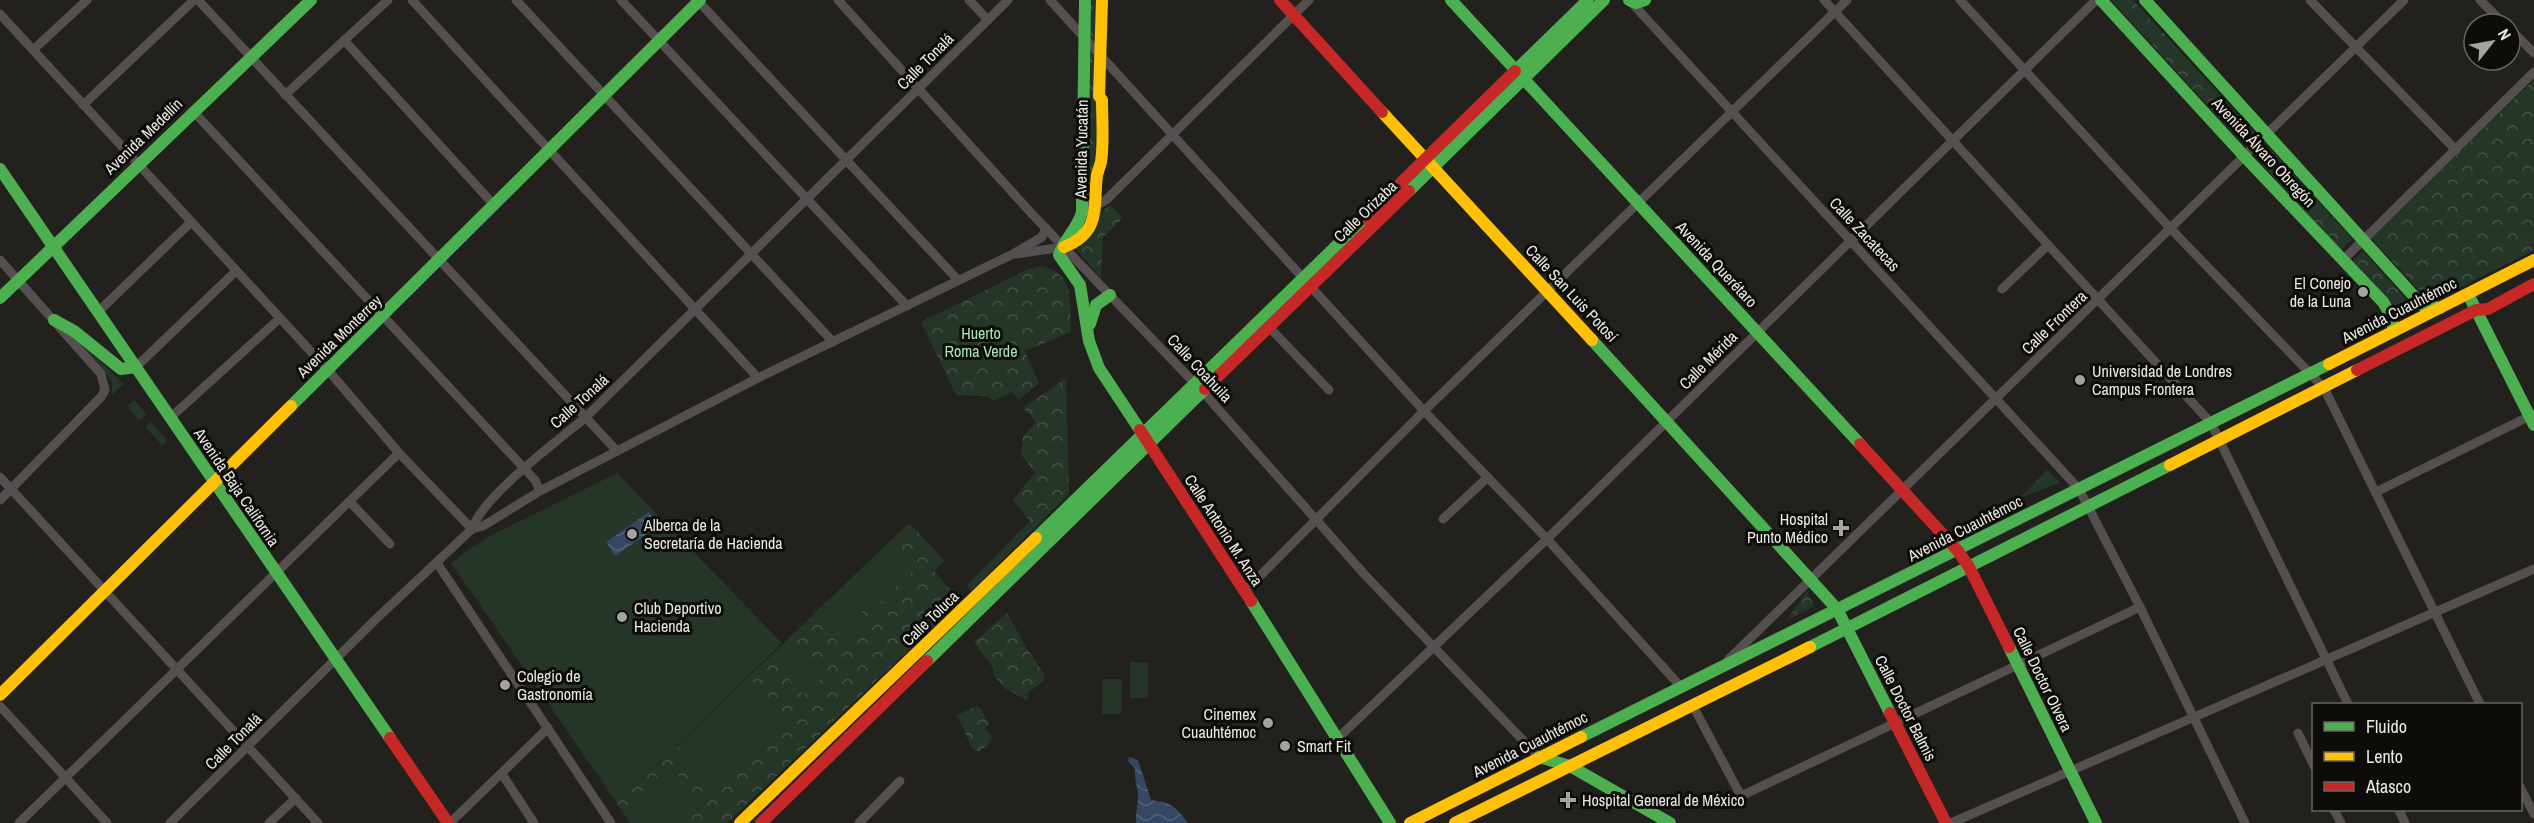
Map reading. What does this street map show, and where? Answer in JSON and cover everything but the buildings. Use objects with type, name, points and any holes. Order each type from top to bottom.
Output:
[{"type":"main road","name":"Avenida Medellín","points":[[0,298],[137,164],[311,0]]},
{"type":"main road","name":"Avenida Yucatán","points":[[1084,0],[1083,205],[1080,221],[1064,241],[1064,247],[1083,235],[1092,220],[1097,204],[1102,122],[1099,54],[1102,0]]},
{"type":"main road","name":"Calle San Luis Potosí","points":[[1281,0],[1812,578],[1837,609]]},
{"type":"main road","name":"Avenida Querétaro","points":[[1451,0],[1958,551]]},
{"type":"main road","name":"Calle Orizaba","points":[[1145,441],[1429,162],[1515,70],[1588,0]]},
{"type":"main road","name":"Calle Orizaba","points":[[1429,162],[1524,80],[1604,0]]},
{"type":"main road","points":[[1629,1],[1645,0]]},
{"type":"main road","name":"Avenida Álvaro Obregón","points":[[2102,0],[2387,309],[2394,331]]},
{"type":"main road","name":"Avenida Álvaro Obregón","points":[[2145,0],[2422,305],[2440,308]]},
{"type":"main road","name":"Avenida Monterrey","points":[[0,695],[700,1]]},
{"type":"main road","name":"Avenida Baja California","points":[[0,169],[449,823]]},
{"type":"main road","name":"Calle Antonio M. Anza","points":[[1064,247],[1059,255],[1080,285],[1091,346],[1099,368],[1245,591],[1390,823]]},
{"type":"main road","name":"Avenida Cuauhtémoc","points":[[1410,823],[1725,664],[1958,551],[2534,260]]},
{"type":"main road","name":"Calle Orizaba","points":[[1198,387],[1269,327],[1306,283]]},
{"type":"main road","points":[[1455,823],[1847,629],[2476,310],[2488,309],[2534,284]]},
{"type":"main road","points":[[2468,294],[2533,418]]},
{"type":"main road","points":[[1088,331],[1096,305],[1110,295]]},
{"type":"main road","points":[[54,320],[74,331],[121,369],[136,367]]},
{"type":"main road","name":"Calle Toluca","points":[[761,823],[924,656],[1145,441]]},
{"type":"main road","name":"Calle Doctor Olvera","points":[[1958,551],[1969,567],[2096,823]]},
{"type":"main road","name":"Calle Doctor Balmis","points":[[1837,609],[1946,823]]},
{"type":"main road","name":"Calle Toluca","points":[[740,823],[924,656]]},
{"type":"main road","points":[[1539,757],[1570,766],[1670,823]]},
{"type":"street","points":[[33,50],[87,0]]},
{"type":"street","points":[[83,105],[196,0],[616,450]]},
{"type":"street","points":[[285,95],[388,0]]},
{"type":"street","points":[[412,0],[758,378]]},
{"type":"street","points":[[516,0],[833,342]]},
{"type":"street","points":[[621,0],[907,306]]},
{"type":"street","name":"Calle Coahuila","points":[[838,0],[1046,228],[1198,387],[1314,519],[1539,757]]},
{"type":"street","points":[[969,0],[988,20]]},
{"type":"street","name":"Calle Tonalá","points":[[170,823],[335,658],[472,529],[476,517],[524,469],[585,418],[1008,0]]},
{"type":"street","points":[[1050,0],[1306,283],[1424,411],[1547,539],[1681,687]]},
{"type":"street","points":[[1083,205],[1097,204],[1106,200],[1309,0]]},
{"type":"street","points":[[1824,0],[2048,245],[2100,298],[2211,423],[2347,703]]},
{"type":"street","points":[[1245,591],[1314,519],[1424,411],[1639,203],[1730,111],[1847,0]]},
{"type":"street","points":[[1960,0],[2171,229],[2308,374],[2324,388],[2479,703]]},
{"type":"street","name":"Calle Mérida","points":[[1338,738],[1547,539],[2096,0]]},
{"type":"street","points":[[2310,0],[2456,150]]},
{"type":"street","name":"Calle Frontera","points":[[1725,664],[2404,0]]},
{"type":"street","points":[[2480,0],[2492,12]]},
{"type":"street","points":[[700,1],[957,279]]},
{"type":"street","name":"Calle Zacatecas","points":[[1629,1],[2079,489],[2245,823]]},
{"type":"street","points":[[0,14],[327,369],[399,453],[472,529],[483,526],[540,491],[616,450],[957,279],[1012,254],[1042,237],[1046,228]]},
{"type":"street","points":[[344,40],[495,205]]},
{"type":"street","points":[[2522,41],[2534,53]]},
{"type":"street","points":[[2343,260],[2534,72]]},
{"type":"street","points":[[193,111],[535,480],[540,491]]},
{"type":"street","points":[[98,312],[191,222]]},
{"type":"street","points":[[2002,289],[2048,245]]},
{"type":"street","points":[[1012,254],[1041,252],[1064,247]]},
{"type":"street","points":[[0,260],[101,374],[105,390],[101,397],[0,500]]},
{"type":"street","points":[[136,367],[236,271]]},
{"type":"street","points":[[170,418],[279,319]]},
{"type":"street","points":[[1269,327],[1329,390]]},
{"type":"street","points":[[2376,492],[2533,418]]},
{"type":"street","points":[[19,823],[399,453]]},
{"type":"street","points":[[0,477],[318,823]]},
{"type":"street","points":[[1443,519],[1488,477]]},
{"type":"street","points":[[350,502],[390,544]]},
{"type":"street","points":[[437,563],[611,823]]},
{"type":"street","points":[[1951,823],[2534,569]]},
{"type":"street","points":[[1693,706],[1741,796],[2140,608]]},
{"type":"street","points":[[0,706],[107,823]]},
{"type":"street","points":[[449,823],[548,728]]},
{"type":"street","points":[[2298,733],[2312,764]]},
{"type":"street","points":[[502,774],[534,823]]},
{"type":"street","points":[[859,823],[900,781]]},
{"type":"street","points":[[2522,791],[2534,814]]},
{"type":"street","points":[[269,823],[296,798]]},
{"type":"green space","points":[[1089,0],[1098,0],[1097,48],[1088,39]]},
{"type":"green space","points":[[2111,0],[2133,0],[2255,133],[2243,144]]},
{"type":"green space","points":[[1090,49],[1097,55],[1095,199],[1089,202]]},
{"type":"green space","points":[[2534,80],[2534,250],[2429,301],[2371,238]]},
{"type":"green space","points":[[2269,148],[2353,239],[2341,250],[2257,159]]},
{"type":"green space","points":[[1110,205],[1123,218],[1103,237],[1101,278],[1075,248],[1101,213]]},
{"type":"green space","points":[[2363,251],[2413,307],[2401,318],[2351,262]]},
{"type":"green space","name":"Huerto Roma Verde","points":[[1041,266],[1052,269],[1065,282],[1070,301],[1071,332],[1025,351],[1039,383],[1019,400],[1012,392],[993,401],[987,396],[956,395],[921,322],[1028,269]]},
{"type":"green space","points":[[59,322],[124,384],[112,395],[112,384],[108,376]]},
{"type":"green space","points":[[1066,378],[1069,494],[972,590],[967,585],[1030,521],[1013,500],[1035,472],[1021,455],[1023,437],[1036,422],[1023,408]]},
{"type":"green space","points":[[134,400],[147,414],[139,421],[127,406]]},
{"type":"green space","points":[[151,422],[167,440],[163,446],[145,427]]},
{"type":"green space","points":[[2047,470],[2060,483],[2021,497]]},
{"type":"green space","name":"Club Deportivo Hacienda","points":[[617,473],[782,643],[617,803],[451,563],[484,539]]},
{"type":"green space","points":[[909,523],[945,561],[934,571],[960,601],[727,823],[630,823],[617,803]]},
{"type":"green space","points":[[892,539],[918,566],[872,610],[846,583]]},
{"type":"green space","points":[[841,588],[855,603],[827,629],[813,614]]},
{"type":"green space","points":[[1807,591],[1814,606],[1786,621]]},
{"type":"green space","points":[[857,607],[871,621],[843,648],[829,633]]},
{"type":"green space","points":[[1007,613],[1044,674],[1044,681],[1029,692],[1027,700],[1006,689],[994,676],[993,668],[974,642]]},
{"type":"green space","points":[[792,639],[826,674],[804,695],[770,660]]},
{"type":"green space","points":[[1130,662],[1148,663],[1148,698],[1130,698]]},
{"type":"green space","points":[[750,679],[791,722],[713,799],[672,756]]},
{"type":"green space","points":[[1103,679],[1122,679],[1121,714],[1102,714]]},
{"type":"green space","points":[[977,706],[989,725],[985,728],[992,738],[988,745],[978,752],[972,748],[957,715]]},
{"type":"green space","points":[[669,766],[701,801],[678,823],[633,823],[623,808]]},
{"type":"water","name":"Alberca de la Secretaría de Hacienda","points":[[649,512],[658,526],[615,556],[606,542]]},
{"type":"water","points":[[1129,757],[1138,760],[1151,800],[1172,806],[1188,823],[1136,823],[1138,793],[1135,769],[1128,761]]},
{"type":"traffic: fast","points":[[0,298],[311,0]]},
{"type":"traffic: fast","points":[[291,406],[700,0]]},
{"type":"traffic: fast","points":[[1085,0],[1082,212],[1059,255],[1080,285],[1089,341],[1099,368],[1140,430]]},
{"type":"traffic: fast","points":[[1451,0],[1860,444]]},
{"type":"traffic: fast","points":[[1515,71],[1588,0]]},
{"type":"traffic: fast","points":[[1409,191],[1604,0]]},
{"type":"traffic: fast","points":[[1629,0],[1636,3],[1645,0]]},
{"type":"traffic: fast","points":[[2101,0],[2245,157],[2383,302],[2390,314],[2394,331]]},
{"type":"traffic: fast","points":[[2145,0],[2422,305],[2440,308]]},
{"type":"traffic: fast","points":[[0,169],[390,738]]},
{"type":"traffic: fast","points":[[1036,538],[1364,219]]},
{"type":"traffic: fast","points":[[2468,294],[2534,425]]},
{"type":"traffic: fast","points":[[1090,324],[1096,305],[1110,295]]},
{"type":"traffic: fast","points":[[54,320],[74,331],[121,369],[136,367]]},
{"type":"traffic: fast","points":[[1592,340],[1837,609],[1890,713]]},
{"type":"traffic: fast","points":[[1581,737],[2329,364]]},
{"type":"traffic: fast","points":[[927,661],[1205,389]]},
{"type":"traffic: fast","points":[[1810,647],[2170,465]]},
{"type":"traffic: fast","points":[[1251,601],[1390,823]]},
{"type":"traffic: fast","points":[[2009,647],[2096,823]]},
{"type":"traffic: fast","points":[[1539,757],[1570,766],[1670,823]]},
{"type":"traffic: slow","points":[[1064,247],[1085,234],[1090,226],[1095,207],[1102,147],[1102,100],[1099,96],[1102,0]]},
{"type":"traffic: slow","points":[[1382,112],[1592,340]]},
{"type":"traffic: slow","points":[[2329,364],[2534,260]]},
{"type":"traffic: slow","points":[[2170,465],[2357,370]]},
{"type":"traffic: slow","points":[[0,695],[291,406]]},
{"type":"traffic: slow","points":[[740,823],[1036,538]]},
{"type":"traffic: slow","points":[[1455,823],[1810,647]]},
{"type":"traffic: slow","points":[[1410,823],[1581,737]]},
{"type":"traffic: jam","points":[[1280,0],[1382,112]]},
{"type":"traffic: jam","points":[[1364,219],[1515,71]]},
{"type":"traffic: jam","points":[[1205,389],[1409,191]]},
{"type":"traffic: jam","points":[[2357,370],[2476,310],[2488,309],[2534,284]]},
{"type":"traffic: jam","points":[[1140,430],[1251,601]]},
{"type":"traffic: jam","points":[[1860,444],[1958,551],[1969,567],[2009,647]]},
{"type":"traffic: jam","points":[[761,823],[927,661]]},
{"type":"traffic: jam","points":[[1890,713],[1946,823]]},
{"type":"traffic: jam","points":[[390,738],[448,823]]},
{"type":"place","name":"El Conejo de la Luna","points":[[2363,292]]},
{"type":"place","name":"Universidad de Londres Campus Frontera","points":[[2080,380]]},
{"type":"place","name":"Hospital Punto Médico","points":[[1841,528]]},
{"type":"place","name":"Alberca de la Secretaría de Hacienda","points":[[632,534]]},
{"type":"place","name":"Club Deportivo Hacienda","points":[[622,617]]},
{"type":"place","name":"Colegio de Gastronomía","points":[[505,685]]},
{"type":"place","name":"Cinemex Cuauhtémoc","points":[[1268,723]]},
{"type":"place","name":"Smart Fit","points":[[1285,746]]},
{"type":"place","name":"Hospital General de México","points":[[1568,800]]}]
